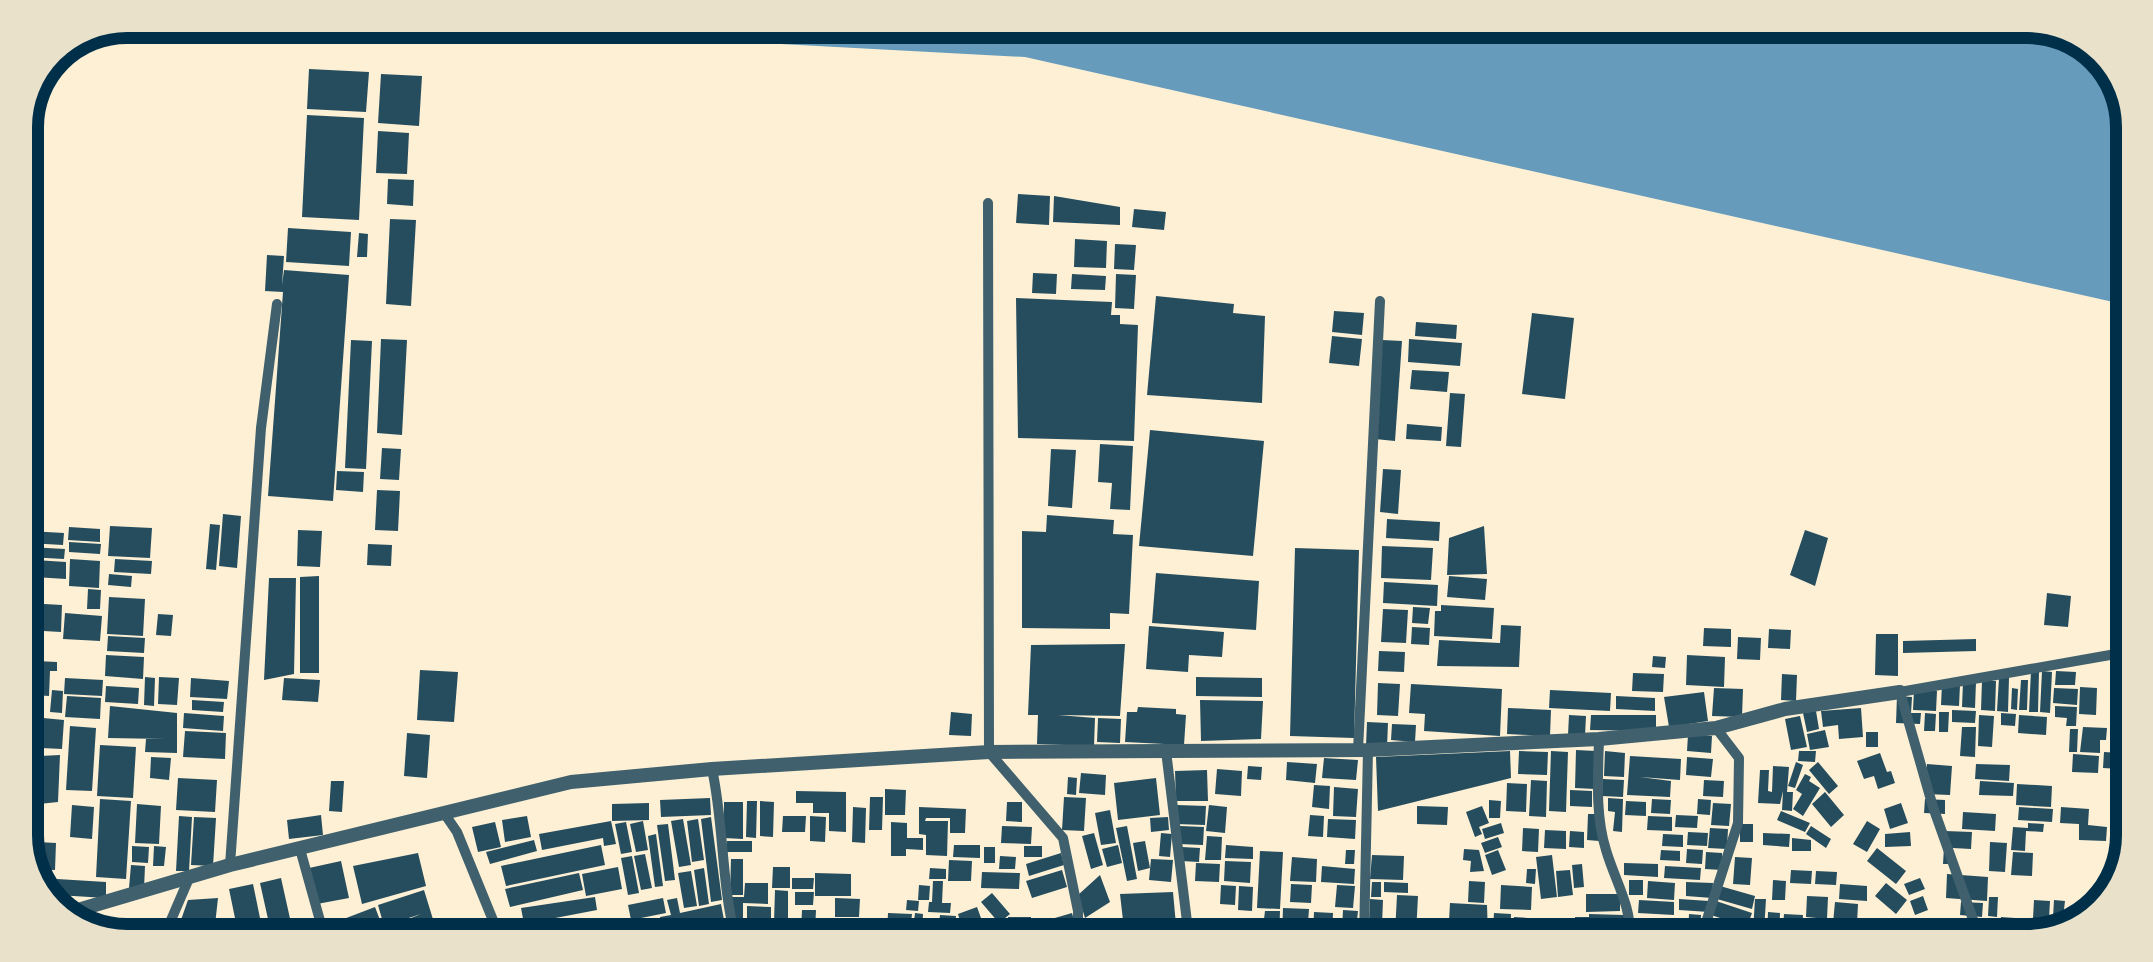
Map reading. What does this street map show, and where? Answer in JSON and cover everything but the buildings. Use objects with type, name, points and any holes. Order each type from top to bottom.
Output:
[{"type":"street","points":[[988,203],[989,752],[1064,838],[1078,924]]},
{"type":"street","points":[[1364,924],[1363,750],[1380,301]]},
{"type":"street","points":[[230,865],[261,428],[276,304]]},
{"type":"street","points":[[77,910],[230,865],[571,782],[989,752],[1363,750],[1599,740],[1716,728],[1785,709],[2116,654]]},
{"type":"street","points":[[1900,692],[1933,806],[1974,924]]},
{"type":"street","points":[[1705,924],[1738,823],[1739,758],[1716,728]]},
{"type":"street","points":[[1599,740],[1598,801],[1605,848],[1631,924]]},
{"type":"street","points":[[1166,751],[1186,924]]},
{"type":"street","points":[[712,769],[732,924]]},
{"type":"street","points":[[444,813],[457,832],[494,924]]},
{"type":"street","points":[[300,849],[321,924]]},
{"type":"street","points":[[169,924],[190,876]]},
{"type":"water","points":[[669,38],[2044,39],[2071,49],[2090,63],[2101,77],[2114,109],[2115,302],[1025,57]]}]
